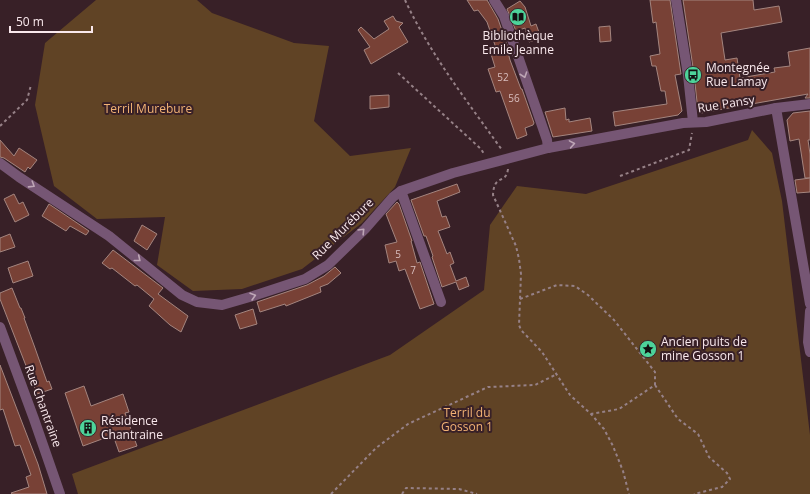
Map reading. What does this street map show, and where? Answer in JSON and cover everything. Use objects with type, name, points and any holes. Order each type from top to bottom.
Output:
[{"type":"street","points":[[494,0],[504,16],[547,140],[548,148]]},
{"type":"street","points":[[676,0],[688,75],[693,127]]},
{"type":"street","name":"Rue Pansy","points":[[693,127],[706,122],[776,108],[810,104]]},
{"type":"street","points":[[776,108],[810,304]]},
{"type":"street","name":"Rue Murébure","points":[[0,162],[19,177],[109,236],[182,294],[197,302],[222,304],[253,296],[305,279],[328,265],[365,229],[393,197],[401,191],[453,173],[548,148],[693,127]]},
{"type":"street","points":[[401,191],[441,302]]},
{"type":"street","points":[[810,311],[808,342],[810,352]]},
{"type":"street","name":"Rue Chantraine","points":[[0,328],[60,494]]},
{"type":"path","points":[[405,0],[416,25],[428,45],[502,150],[507,160],[508,174],[504,178],[496,181],[493,186],[493,195],[516,246],[521,274],[519,325],[521,330],[542,352],[570,395],[591,414],[604,429],[623,470],[629,494]]},
{"type":"path","points":[[398,73],[481,149],[489,164]]},
{"type":"path","points":[[0,126],[27,100],[31,85]]},
{"type":"path","points":[[620,176],[689,150],[693,127]]},
{"type":"path","points":[[520,299],[557,285],[575,286],[588,295],[614,320],[654,372],[655,385],[678,418],[698,434],[709,457],[727,473],[730,479],[722,486],[694,494]]},
{"type":"path","points":[[332,494],[376,448],[408,424],[488,387],[535,384],[557,374]]},
{"type":"path","points":[[591,414],[619,409],[655,385]]},
{"type":"path","points":[[402,494],[406,488],[459,489],[477,494]]},
{"type":"green space","name":"Terril Murebure","points":[[96,0],[197,0],[212,13],[294,43],[329,46],[314,121],[350,156],[411,148],[395,187],[362,223],[302,269],[242,289],[193,291],[157,265],[165,217],[97,219],[54,186],[35,105],[45,43]]},
{"type":"green space","name":"Terril du Gosson 1","points":[[752,130],[772,153],[782,201],[810,435],[810,494],[78,494],[72,474],[390,355],[484,290],[490,225],[517,186],[586,194],[748,140]]},
{"type":"building","points":[[467,0],[487,0],[498,19],[508,48],[510,60],[534,123],[533,125],[525,128],[527,135],[517,139],[500,91],[496,92],[488,69],[495,67],[491,54],[497,51],[487,22],[478,10],[474,11]]},
{"type":"building","points":[[650,0],[670,0],[681,74],[675,75],[682,111],[678,115],[615,126],[613,112],[667,104],[665,91],[661,91],[656,66],[652,66],[650,56],[660,54],[656,22],[653,23]]},
{"type":"building","points":[[683,0],[753,0],[754,10],[779,6],[782,22],[721,33],[725,60],[737,58],[740,78],[775,72],[774,68],[790,66],[788,52],[810,48],[810,98],[805,98],[808,94],[701,113],[698,111]]},
{"type":"building","points":[[520,1],[525,7],[531,26],[536,24],[541,38],[529,42],[525,28],[516,31],[507,9]]},
{"type":"building","points":[[393,16],[396,21],[403,23],[399,27],[408,42],[371,64],[364,50],[370,47],[358,30],[361,27],[374,39],[389,29],[384,21]]},
{"type":"building","points":[[610,26],[611,41],[600,42],[599,27]]},
{"type":"building","points":[[389,95],[389,107],[370,109],[370,96]]},
{"type":"building","points":[[565,108],[566,120],[569,119],[569,122],[590,118],[592,131],[553,137],[545,112]]},
{"type":"building","points":[[810,111],[810,140],[808,140],[810,154],[810,178],[805,178],[799,139],[790,141],[787,120],[793,113]]},
{"type":"building","points":[[0,140],[14,156],[19,148],[37,160],[30,169],[28,167],[25,172],[4,158],[0,157]]},
{"type":"building","points":[[810,178],[810,192],[797,193],[795,180]]},
{"type":"building","points":[[457,184],[460,192],[437,201],[442,217],[446,216],[450,227],[438,231],[447,254],[450,252],[454,263],[450,265],[456,281],[466,277],[469,286],[459,290],[456,282],[442,287],[426,236],[424,236],[411,200]]},
{"type":"building","points":[[14,194],[19,204],[23,202],[29,215],[15,222],[4,199]]},
{"type":"building","points":[[397,202],[412,241],[417,263],[420,262],[434,304],[420,309],[405,269],[399,271],[396,261],[389,263],[385,245],[397,242],[386,214]]},
{"type":"building","points":[[49,204],[89,231],[86,235],[70,226],[66,231],[42,216]]},
{"type":"building","points":[[142,225],[157,234],[147,250],[134,241]]},
{"type":"building","points":[[10,234],[15,247],[0,252],[0,238]]},
{"type":"building","points":[[113,250],[163,288],[158,294],[188,316],[181,332],[170,325],[149,306],[154,299],[137,285],[135,286],[112,268],[110,269],[102,263]]},
{"type":"building","points":[[28,261],[33,276],[13,283],[8,268]]},
{"type":"building","points":[[335,267],[341,273],[328,284],[320,287],[321,292],[286,306],[285,304],[260,312],[257,302],[307,285],[324,276]]},
{"type":"building","points":[[12,288],[25,318],[47,382],[49,381],[52,389],[37,394],[0,299],[0,293]]},
{"type":"building","points":[[253,309],[257,324],[240,329],[235,315]]},
{"type":"building","points":[[0,365],[38,464],[47,494],[11,493],[29,487],[26,477],[31,475],[20,445],[15,446],[3,409],[0,410]]},
{"type":"building","name":"Résidence Chantraine","points":[[84,386],[91,406],[123,394],[129,412],[125,413],[137,446],[119,452],[113,435],[83,446],[65,393]]},
{"type":"place","name":"Bibliothèque Emile Jeanne","points":[[518,17]]},
{"type":"place","name":"Montegnée Rue Lamay","points":[[693,75]]},
{"type":"place","name":"Ancien puits de mine Gosson 1","points":[[648,349]]},
{"type":"place","name":"Résidence Chantraine","points":[[88,428]]}]
